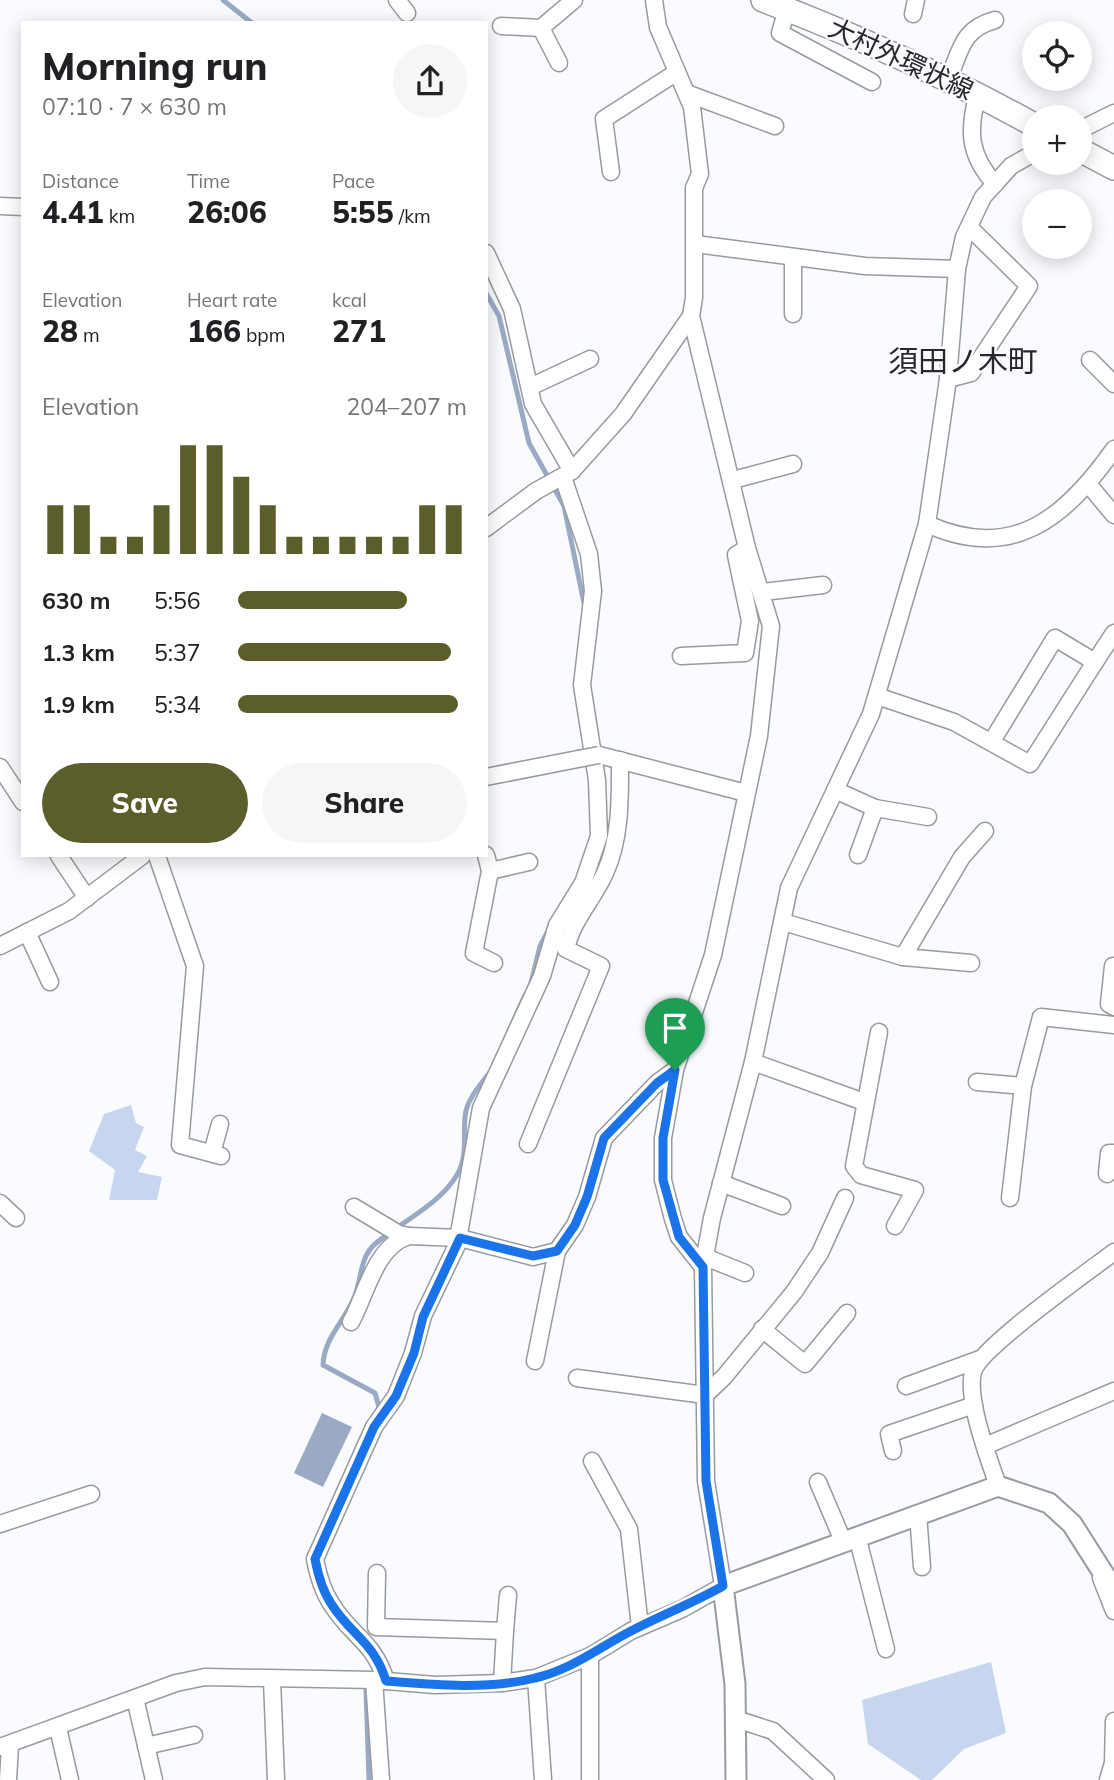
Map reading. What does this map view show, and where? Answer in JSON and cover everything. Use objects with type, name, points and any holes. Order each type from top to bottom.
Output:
[{"type":"main road","name":"大村外環状線","points":[[763,0],[849,32],[950,78],[1022,118]]},
{"type":"main road","points":[[1092,156],[1114,168]]},
{"type":"street","points":[[501,26],[541,28],[574,0]]},
{"type":"street","points":[[654,0],[658,27],[689,94],[700,174],[694,188],[695,244],[691,316],[708,391],[733,480],[747,548],[763,592],[771,626],[759,736],[713,955],[675,1070],[663,1138],[663,1180],[679,1237],[704,1262],[745,1273]]},
{"type":"street","points":[[787,9],[780,33],[872,82]]},
{"type":"street","points":[[950,78],[965,38],[976,25],[995,20]]},
{"type":"street","points":[[541,28],[559,63]]},
{"type":"street","points":[[611,172],[604,119],[677,72]]},
{"type":"street","points":[[978,93],[970,121],[972,148],[982,170],[995,184]]},
{"type":"street","points":[[689,94],[775,126]]},
{"type":"street","points":[[1092,124],[1114,113]]},
{"type":"street","points":[[736,1780],[735,1684],[706,1481],[704,1262],[721,1183],[753,1062],[793,876],[877,696],[927,524],[948,379],[957,269],[969,227],[983,197],[1011,166],[1022,160]]},
{"type":"street","points":[[0,206],[21,207]]},
{"type":"street","points":[[948,379],[971,373],[1029,286],[969,227]]},
{"type":"street","points":[[695,244],[864,266],[957,269]]},
{"type":"street","points":[[381,1780],[379,1658],[332,1606],[318,1575],[315,1559],[374,1427],[396,1396],[414,1353],[423,1317],[460,1238],[466,1185],[474,1159],[481,1108],[542,976],[557,925],[583,883],[599,836],[599,793],[582,685],[593,591],[589,554],[564,476],[533,404],[512,309],[488,257]]},
{"type":"street","points":[[793,257],[793,314]]},
{"type":"street","points":[[488,527],[536,491],[564,476],[623,414],[691,316]]},
{"type":"street","points":[[530,387],[590,359]]},
{"type":"street","points":[[1090,360],[1114,384]]},
{"type":"street","points":[[927,524],[951,536],[992,541],[1026,531],[1045,521],[1088,485],[1114,449]]},
{"type":"street","points":[[733,480],[793,464]]},
{"type":"street","points":[[1088,485],[1114,515]]},
{"type":"street","points":[[681,656],[745,653],[750,621],[736,555],[747,548]]},
{"type":"street","points":[[763,592],[823,585]]},
{"type":"street","points":[[877,696],[954,722],[1030,764],[1114,633]]},
{"type":"street","points":[[992,741],[1055,638],[1095,662]]},
{"type":"street","points":[[488,777],[599,755],[746,793]]},
{"type":"street","points":[[528,1144],[601,966],[566,949],[570,930],[606,872],[620,803],[620,760]]},
{"type":"street","points":[[0,768],[21,799]]},
{"type":"street","points":[[835,790],[876,808],[928,817]]},
{"type":"street","points":[[858,855],[876,808]]},
{"type":"street","points":[[903,957],[962,857],[985,831]]},
{"type":"street","points":[[60,857],[88,898]]},
{"type":"street","points":[[0,946],[69,911],[141,857]]},
{"type":"street","points":[[157,857],[195,966],[180,1145],[217,1155],[220,1124]]},
{"type":"street","points":[[494,963],[474,953],[488,863],[529,862]]},
{"type":"street","points":[[783,922],[903,957],[971,963]]},
{"type":"street","points":[[27,932],[50,982]]},
{"type":"street","points":[[1113,966],[1109,1004],[1114,1007]]},
{"type":"street","points":[[1010,1198],[1023,1086],[1041,1017],[1114,1025]]},
{"type":"street","points":[[879,1032],[854,1166],[861,1175],[915,1190],[895,1226]]},
{"type":"street","points":[[753,1062],[864,1102]]},
{"type":"street","points":[[535,1361],[557,1251],[575,1225],[587,1197],[604,1138],[657,1083],[675,1070]]},
{"type":"street","points":[[976,1082],[1023,1086]]},
{"type":"street","points":[[1107,1174],[1109,1153],[1114,1153]]},
{"type":"street","points":[[721,1183],[782,1206]]},
{"type":"street","points":[[705,1395],[724,1377],[794,1292],[820,1253],[845,1198]]},
{"type":"street","points":[[0,1203],[16,1218]]},
{"type":"street","points":[[354,1207],[398,1232],[460,1238],[533,1256],[557,1251]]},
{"type":"street","points":[[351,1322],[374,1269],[398,1239],[398,1232]]},
{"type":"street","points":[[906,1387],[980,1359],[1114,1252]]},
{"type":"street","points":[[762,1329],[806,1364],[846,1313]]},
{"type":"street","points":[[980,1359],[972,1373],[974,1405],[998,1486]]},
{"type":"street","points":[[576,1378],[705,1395]]},
{"type":"street","points":[[985,1446],[1114,1391]]},
{"type":"street","points":[[893,1451],[886,1427],[974,1405]]},
{"type":"street","points":[[593,1461],[629,1529],[640,1627]]},
{"type":"street","points":[[818,1482],[850,1539],[886,1649]]},
{"type":"street","points":[[8,1780],[5,1747],[176,1682],[205,1677],[380,1680],[435,1685],[502,1683],[536,1678],[590,1656],[640,1627],[723,1586],[998,1486],[1049,1503],[1072,1524],[1114,1590]]},
{"type":"street","points":[[0,1524],[91,1494]]},
{"type":"street","points":[[918,1514],[922,1567]]},
{"type":"street","points":[[1097,1566],[1114,1611]]},
{"type":"street","points":[[377,1573],[376,1627],[505,1631]]},
{"type":"street","points":[[502,1683],[508,1595]]},
{"type":"street","points":[[590,1656],[590,1780]]},
{"type":"street","points":[[536,1678],[542,1780]]},
{"type":"street","points":[[272,1680],[276,1780]]},
{"type":"street","points":[[135,1698],[154,1780]]},
{"type":"street","points":[[736,1719],[773,1731],[826,1780]]},
{"type":"street","points":[[1108,1780],[1114,1763],[1114,1721]]},
{"type":"street","points":[[58,1728],[70,1780]]},
{"type":"street","points":[[146,1746],[194,1735]]},
{"type":"shaded area","points":[[131,1105],[136,1123],[144,1127],[135,1150],[147,1156],[138,1172],[162,1177],[157,1200],[109,1200],[115,1170],[89,1151],[104,1114]]},
{"type":"shaded area","points":[[322,1413],[352,1427],[323,1487],[294,1473]]},
{"type":"shaded area","points":[[991,1662],[1006,1733],[964,1749],[932,1780],[921,1780],[868,1744],[862,1700]]},
{"type":"waterway","points":[[223,0],[249,21]]},
{"type":"waterway","points":[[488,297],[499,316],[529,443],[564,506],[585,608]]},
{"type":"waterway","points":[[531,983],[540,946],[549,929]]},
{"type":"waterway","points":[[509,1031],[525,995]]},
{"type":"waterway","points":[[377,1412],[379,1407],[375,1393],[323,1365],[324,1355],[354,1298],[363,1262],[370,1250],[430,1204],[457,1175],[464,1154],[468,1104],[491,1071]]},
{"type":"waterway","points":[[366,1690],[369,1780]]},
{"type":"district","name":"須田ノ木町","points":[[963,362]]},
{"type":"route","points":[[675,1070],[663,1138],[663,1180],[679,1237],[703,1267],[706,1481],[723,1586],[682,1609],[631,1631],[590,1656],[536,1678],[502,1683],[435,1685],[386,1681],[379,1658],[332,1606],[318,1575],[315,1559],[374,1427],[396,1396],[414,1353],[423,1317],[460,1238],[533,1256],[545,1256],[557,1251],[575,1225],[587,1197],[604,1138],[657,1083],[675,1070]]}]
